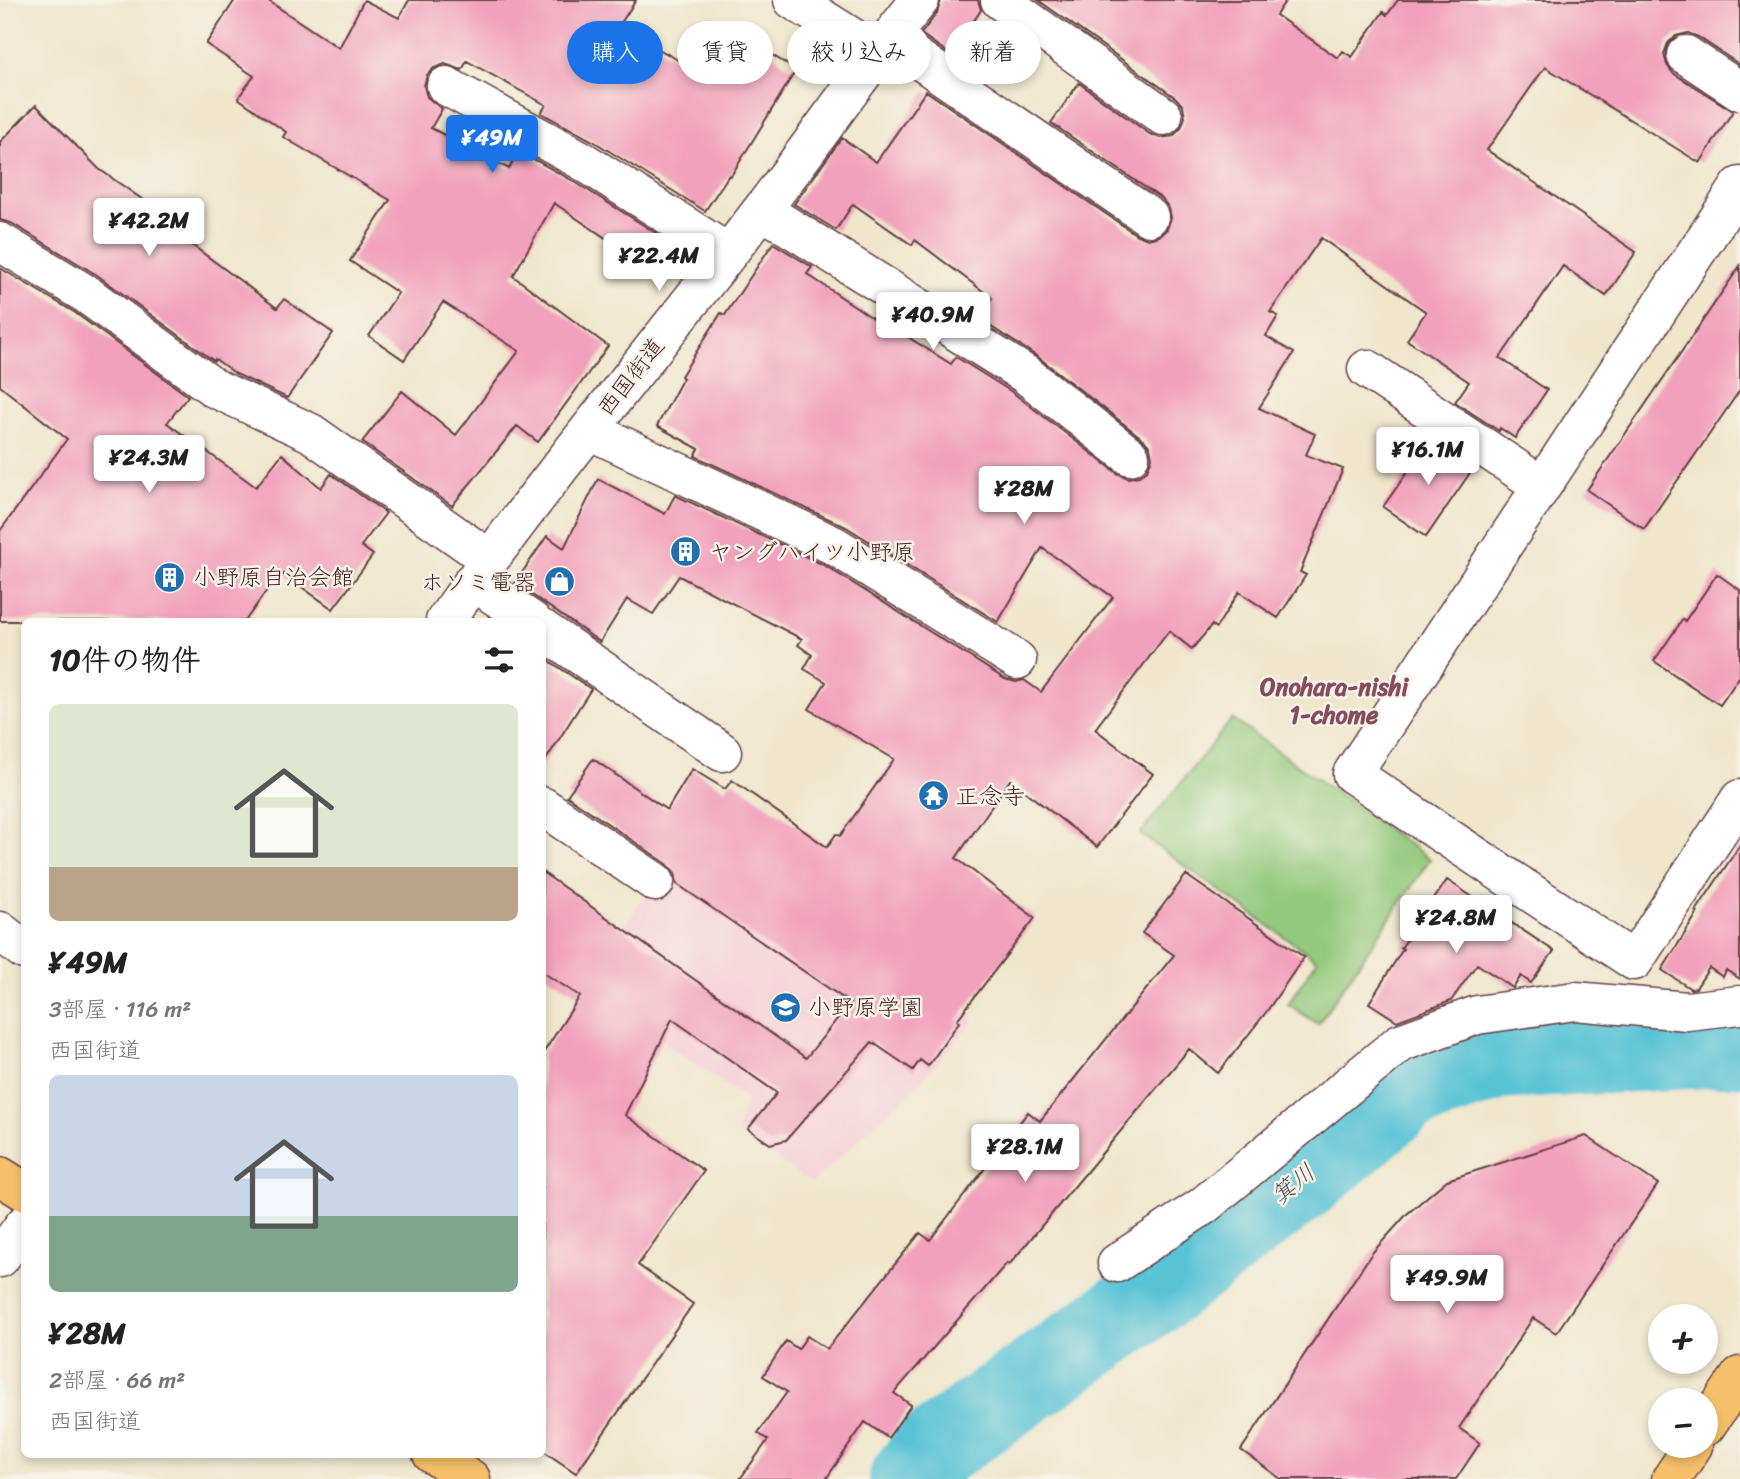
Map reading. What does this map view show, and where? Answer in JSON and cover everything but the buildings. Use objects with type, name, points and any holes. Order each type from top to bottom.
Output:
[{"type":"main road","points":[[0,1176],[21,1190]]},
{"type":"main road","points":[[1718,1408],[1740,1376]]},
{"type":"main road","points":[[438,1458],[471,1479]]},
{"type":"main road","points":[[1671,1479],[1685,1458]]},
{"type":"street","points":[[793,0],[827,21]]},
{"type":"street","name":"西国街道","points":[[903,21],[920,0]]},
{"type":"street","points":[[1000,0],[1163,116]]},
{"type":"street","points":[[1686,55],[1740,91]]},
{"type":"street","points":[[931,68],[1149,217]]},
{"type":"street","name":"西国街道","points":[[447,618],[589,430],[762,210],[854,84]]},
{"type":"street","points":[[446,86],[581,160],[728,253]]},
{"type":"street","points":[[1740,186],[1352,774],[1634,961],[1740,799]]},
{"type":"street","points":[[762,210],[1025,374],[1130,456]]},
{"type":"street","points":[[0,242],[86,294],[214,388],[311,433],[481,570],[529,618]]},
{"type":"street","points":[[1367,369],[1542,486]]},
{"type":"street","points":[[589,430],[835,547],[1017,660]]},
{"type":"street","points":[[546,632],[722,752]]},
{"type":"street","points":[[546,809],[655,882]]},
{"type":"street","points":[[0,931],[21,948]]},
{"type":"street","points":[[1117,1263],[1203,1206],[1400,1043],[1477,1015],[1575,1001],[1687,1011],[1740,1005]]},
{"type":"street","points":[[0,1258],[21,1229]]},
{"type":"shaded area","name":"小野原学園","points":[[694,825],[974,1020],[920,1083],[812,1183],[737,1132],[746,1099],[596,995],[620,931]]},
{"type":"green space","points":[[1232,719],[1430,859],[1318,1024],[1288,1004],[1317,960],[1140,834]]},
{"type":"waterway","name":"箕川","points":[[910,1479],[933,1450],[1169,1283],[1306,1177],[1408,1091],[1498,1059],[1740,1045]]},
{"type":"place","name":"ヤングハイツ小野原","points":[[686,552]]},
{"type":"place","name":"小野原自治会館","points":[[170,577]]},
{"type":"place","name":"ホソミ電器","points":[[559,582]]},
{"type":"place","name":"正念寺","points":[[933,796]]},
{"type":"place","name":"小野原学園","points":[[785,1007]]},
{"type":"district","name":"Onohara-nishi 1-chome","points":[[1334,701]]}]
